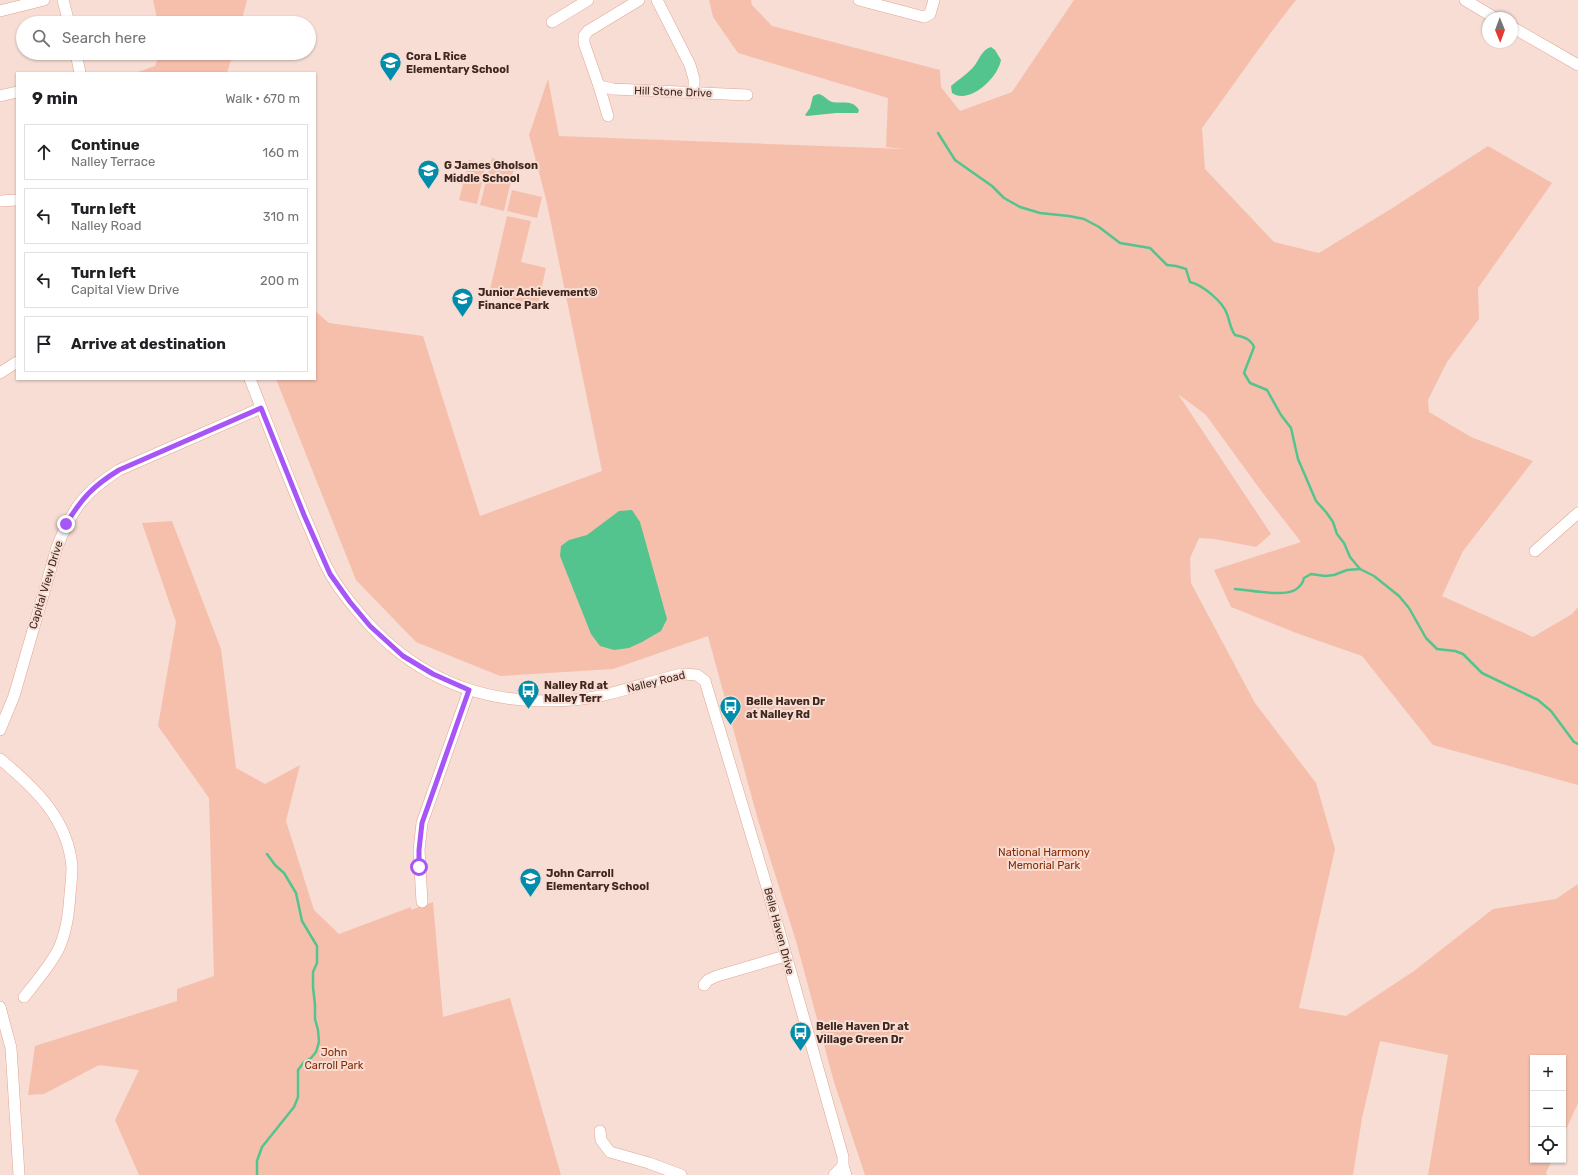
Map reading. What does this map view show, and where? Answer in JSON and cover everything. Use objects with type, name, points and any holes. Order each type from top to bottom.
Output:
[{"type":"street","points":[[0,11],[44,0]]},
{"type":"street","points":[[64,0],[67,16]]},
{"type":"street","points":[[552,22],[588,0]]},
{"type":"street","points":[[608,116],[584,43],[584,34],[639,0]]},
{"type":"street","points":[[657,0],[690,65],[694,79],[694,92]]},
{"type":"street","points":[[859,0],[924,17],[930,14],[934,0]]},
{"type":"street","points":[[1471,2],[1486,12]]},
{"type":"street","points":[[1518,30],[1578,65]]},
{"type":"street","points":[[77,60],[80,72]]},
{"type":"street","name":"Hill Stone Drive","points":[[599,86],[613,89],[747,95]]},
{"type":"street","points":[[0,96],[16,92]]},
{"type":"street","points":[[0,201],[16,200]]},
{"type":"street","points":[[0,373],[16,363]]},
{"type":"street","name":"Nalley Road","points":[[250,380],[304,515],[330,574],[350,602],[370,626],[403,656],[433,674],[469,690],[504,699],[521,701],[573,700],[606,695],[674,676],[688,674],[700,676],[708,687]]},
{"type":"street","name":"Capital View Drive","points":[[0,730],[14,696],[57,546],[66,524],[75,508],[98,483],[119,470],[261,408]]},
{"type":"street","points":[[1535,551],[1578,513]]},
{"type":"street","name":"Belle Haven Drive","points":[[708,687],[766,884],[785,956],[843,1157],[844,1171]]},
{"type":"street","points":[[422,902],[419,850],[422,823],[469,690]]},
{"type":"street","points":[[0,759],[33,787],[48,805],[60,825],[67,844],[72,867],[69,906],[64,934],[60,945],[40,977],[24,997]]},
{"type":"street","points":[[704,985],[708,980],[717,976],[785,956]]},
{"type":"street","points":[[0,1006],[11,1048],[19,1175]]},
{"type":"street","points":[[600,1131],[601,1140],[610,1152],[649,1163],[681,1175]]},
{"type":"street","points":[[834,1175],[844,1171]]},
{"type":"green space","points":[[153,0],[247,0],[243,16],[156,16]]},
{"type":"green space","name":"National Harmony Memorial Park","points":[[709,0],[751,0],[752,5],[772,26],[940,70],[941,87],[960,111],[1012,92],[1074,0],[1296,0],[1202,128],[1205,169],[1274,242],[1319,253],[1394,207],[1488,146],[1552,183],[1478,288],[1479,319],[1447,362],[1428,400],[1429,412],[1471,437],[1533,461],[1463,551],[1442,596],[1533,637],[1572,614],[1578,607],[1578,785],[1433,745],[1362,656],[1299,634],[1231,607],[1214,570],[1301,542],[1262,492],[1206,415],[1178,394],[1271,534],[1256,547],[1214,539],[1199,538],[1190,558],[1191,583],[1255,703],[1316,783],[1335,849],[1299,1008],[1346,1016],[1414,971],[1493,909],[1556,899],[1578,884],[1578,1103],[1566,1129],[1566,1055],[1530,1055],[1530,1163],[1551,1163],[1546,1173],[1547,1175],[1428,1175],[1448,1055],[1380,1041],[1362,1118],[1353,1175],[865,1175],[834,1082],[796,941],[758,820],[708,636],[613,669],[500,676],[416,642],[356,580],[276,380],[316,380],[316,312],[329,323],[423,336],[480,516],[602,471],[546,199],[529,135],[548,79],[559,136],[903,149],[886,147],[888,98],[738,53],[713,17]]},
{"type":"green space","points":[[157,60],[231,60],[227,72],[138,72],[155,66]]},
{"type":"green space","points":[[492,158],[515,164],[504,211],[480,205]]},
{"type":"green space","points":[[469,160],[486,164],[477,204],[459,200]]},
{"type":"green space","points":[[512,190],[542,197],[537,218],[507,211]]},
{"type":"green space","points":[[507,216],[531,221],[521,262],[546,268],[538,305],[489,294]]},
{"type":"green space","name":"John Carroll Park","points":[[172,521],[221,649],[236,768],[265,784],[300,765],[286,821],[314,910],[339,934],[411,907],[411,910],[433,902],[443,1017],[510,998],[561,1175],[139,1175],[115,1120],[139,1070],[99,1065],[44,1094],[28,1095],[35,1046],[177,1001],[177,989],[214,976],[209,798],[158,726],[176,622],[142,523]]},
{"type":"shaded area","points":[[991,47],[995,50],[1001,60],[999,67],[989,82],[974,93],[959,96],[952,93],[951,86],[975,65],[983,52]]},
{"type":"shaded area","points":[[818,94],[832,102],[853,104],[859,110],[858,113],[805,115],[810,108],[813,96]]},
{"type":"shaded area","points":[[632,510],[640,522],[667,619],[661,631],[629,648],[614,650],[600,646],[591,634],[560,556],[561,546],[569,540],[587,535],[619,511]]},
{"type":"waterway","points":[[938,133],[955,160],[992,186],[1004,198],[1020,207],[1040,213],[1084,219],[1099,227],[1120,243],[1150,248],[1167,265],[1186,269],[1190,282],[1206,290],[1217,299],[1225,309],[1235,335],[1246,338],[1254,347],[1244,373],[1250,383],[1267,390],[1281,415],[1291,428],[1298,459],[1316,501],[1333,522],[1337,534],[1344,543],[1350,557],[1360,569],[1374,576],[1399,596],[1409,608],[1426,638],[1437,649],[1455,651],[1463,654],[1482,673],[1538,700],[1551,711],[1574,742],[1578,744]]},
{"type":"waterway","points":[[1235,589],[1274,593],[1289,592],[1298,588],[1304,578],[1311,574],[1325,576],[1334,575],[1347,570],[1360,569]]},
{"type":"waterway","points":[[257,1175],[257,1161],[262,1147],[294,1107],[298,1097],[298,1070],[304,1062],[311,1058],[316,1052],[319,1042],[315,1019],[313,987],[313,972],[317,963],[317,946],[302,921],[296,893],[284,873],[275,865],[267,854]]},
{"type":"place","name":"Cora L Rice Elementary School","points":[[390,82]]},
{"type":"place","name":"G James Gholson Middle School","points":[[428,190]]},
{"type":"place","name":"Junior Achievement® Finance Park","points":[[463,318]]},
{"type":"place","name":"Nalley Rd at Nalley Terr","points":[[529,710]]},
{"type":"place","name":"Belle Haven Dr at Nalley Rd","points":[[731,726]]},
{"type":"place","name":"John Carroll Elementary School","points":[[530,898]]},
{"type":"place","name":"Belle Haven Dr at Village Green Dr","points":[[801,1052]]},
{"type":"route","points":[[66,524],[75,508],[88,493],[98,483],[119,470],[193,439],[261,408],[304,515],[330,574],[350,602],[370,626],[403,656],[433,674],[469,690],[424,814],[420,838],[419,867]]}]
